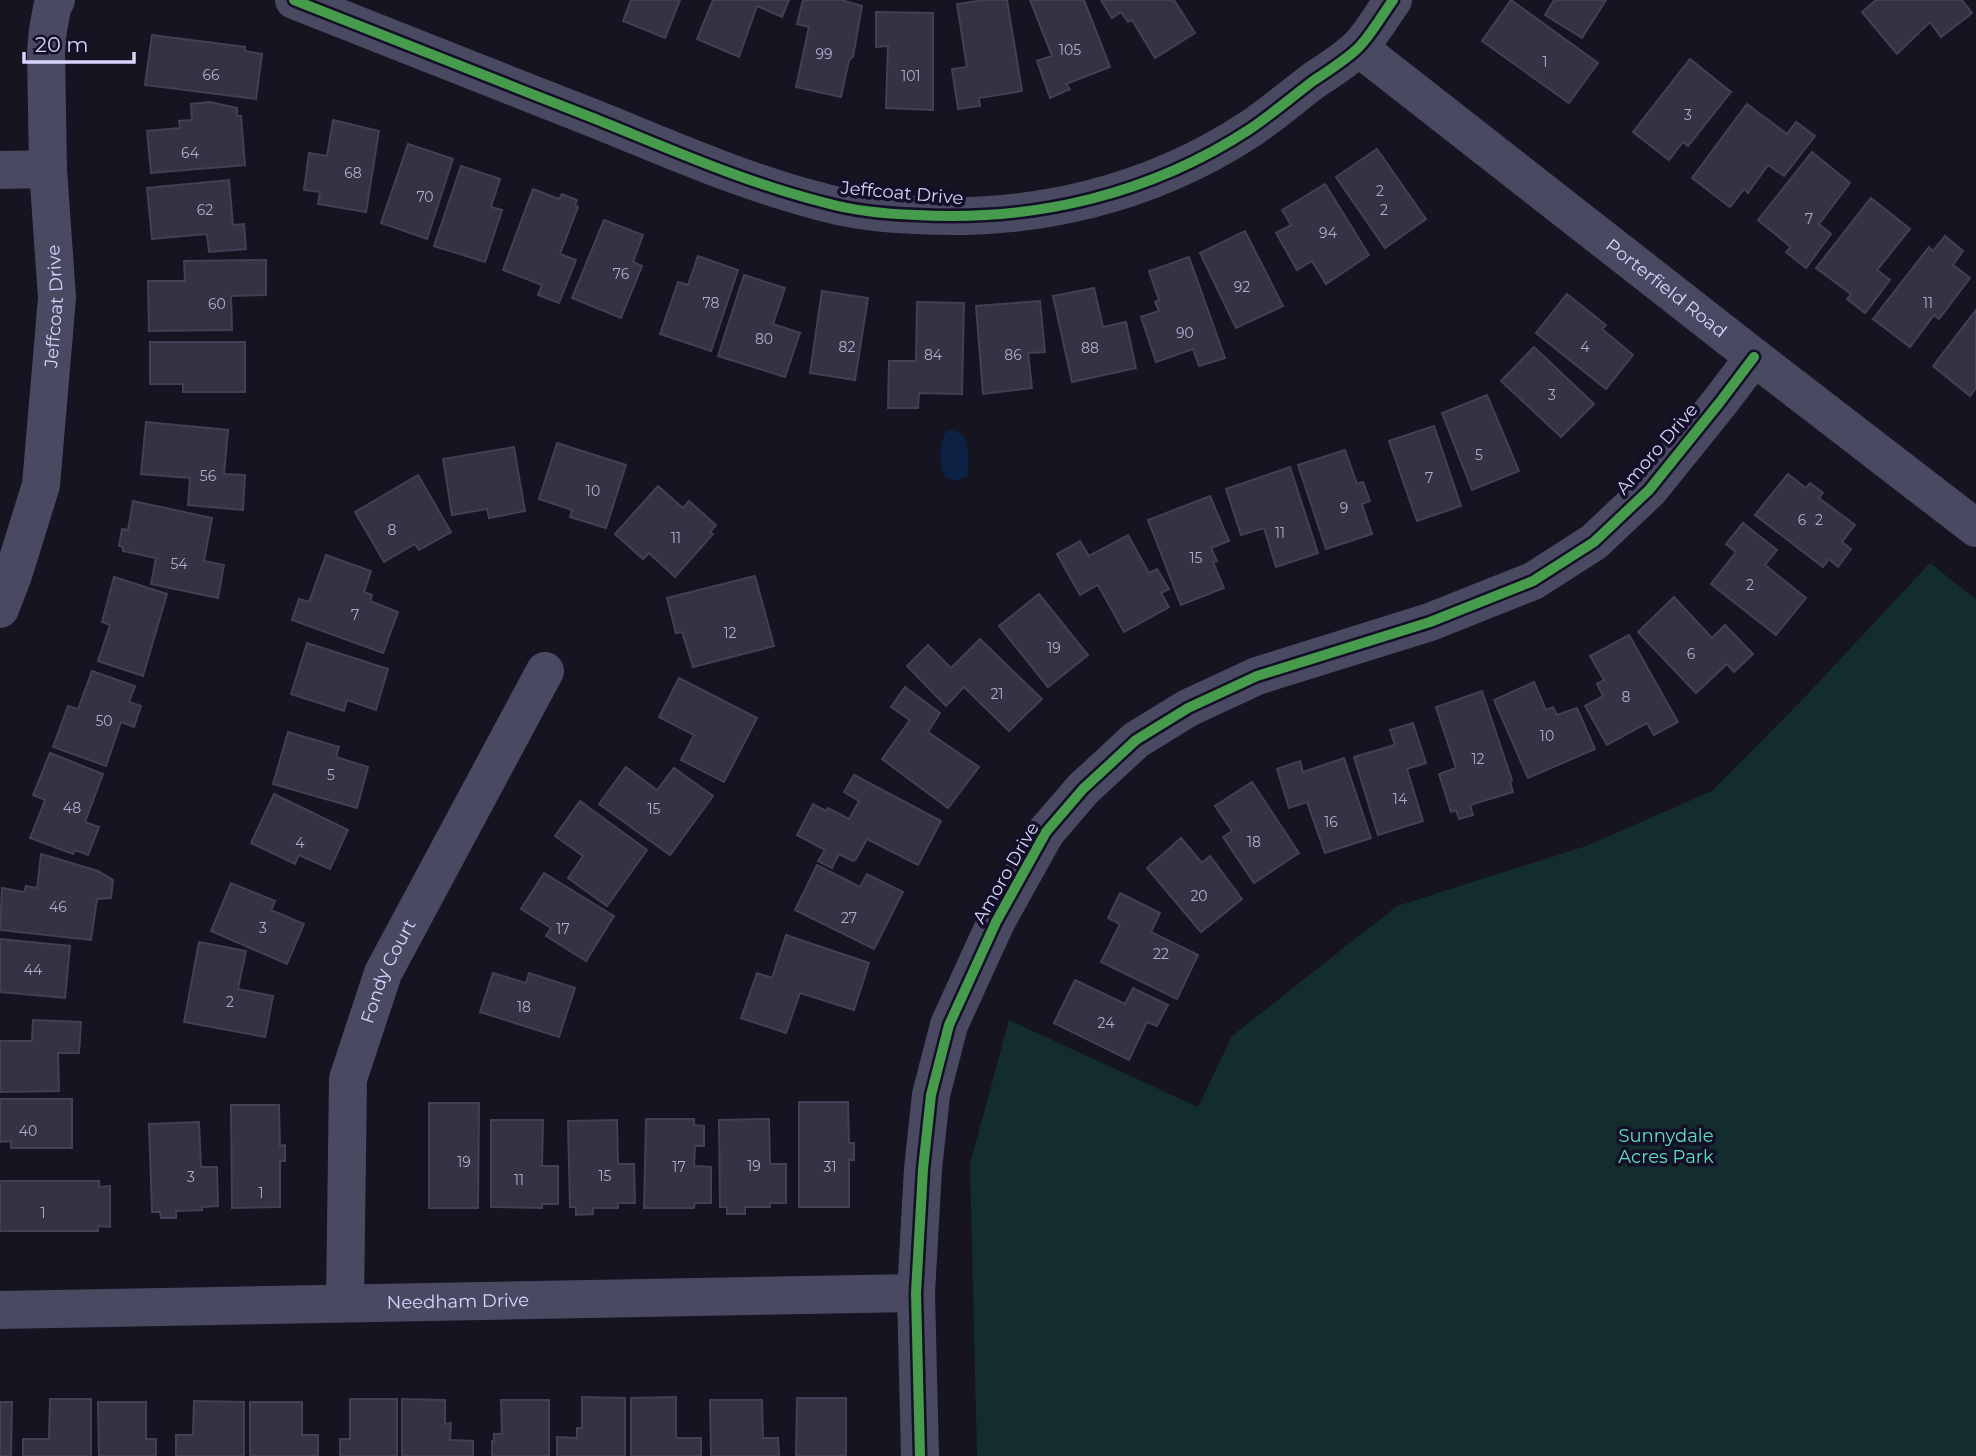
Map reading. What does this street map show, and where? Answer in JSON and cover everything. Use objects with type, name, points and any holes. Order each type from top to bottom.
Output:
[{"type":"street","name":"Jeffcoat Drive","points":[[0,609],[41,485],[57,298],[48,169],[46,52],[52,8],[56,0]]},
{"type":"street","name":"Jeffcoat Drive","points":[[294,0],[748,180],[828,204],[869,211],[954,217],[1005,215],[1052,208],[1144,183],[1191,164],[1275,113],[1359,48],[1393,0]]},
{"type":"street","name":"Porterfield Road","points":[[1359,48],[1976,528]]},
{"type":"street","points":[[0,170],[48,169]]},
{"type":"street","name":"Amoro Drive","points":[[920,1456],[916,1293],[923,1169],[931,1095],[949,1025],[996,922],[1046,832],[1083,789],[1136,740],[1188,708],[1257,676],[1430,622],[1533,581],[1584,549],[1649,490],[1754,357]]},
{"type":"street","name":"Fondy Court","points":[[345,1302],[348,1079],[383,973],[545,671]]},
{"type":"street","name":"Needham Drive","points":[[0,1310],[916,1293]]},
{"type":"green space","name":"Sunnydale Acres Park","points":[[1930,563],[1976,599],[1976,1456],[977,1456],[970,1164],[1009,1020],[1198,1107],[1232,1036],[1397,906],[1586,846],[1712,791],[1804,698]]},
{"type":"water","points":[[953,430],[963,435],[968,455],[967,476],[957,481],[946,478],[941,461],[944,436],[947,431]]},
{"type":"building","points":[[631,0],[680,0],[665,38],[623,21]]},
{"type":"building","points":[[713,0],[789,0],[782,17],[757,6],[739,57],[697,39]]},
{"type":"building","points":[[803,0],[841,0],[862,6],[853,57],[849,60],[841,97],[796,87],[809,27],[797,24]]},
{"type":"building","points":[[1007,0],[1022,91],[979,98],[980,106],[958,109],[952,69],[967,67],[957,4]]},
{"type":"building","points":[[1030,0],[1084,0],[1110,67],[1066,84],[1070,89],[1050,98],[1037,61],[1052,56]]},
{"type":"building","points":[[1101,0],[1174,0],[1195,33],[1155,58],[1132,20],[1128,22],[1121,12],[1112,18]]},
{"type":"building","points":[[1511,0],[1598,63],[1569,103],[1482,41]]},
{"type":"building","points":[[1554,0],[1606,0],[1582,38],[1545,15]]},
{"type":"building","points":[[1876,0],[1962,0],[1972,13],[1941,37],[1930,22],[1897,54],[1862,12]]},
{"type":"building","points":[[876,12],[933,13],[933,110],[886,108],[888,46],[876,47]]},
{"type":"building","points":[[152,35],[245,47],[245,51],[262,54],[256,99],[145,85]]},
{"type":"building","points":[[1690,59],[1731,92],[1688,146],[1683,142],[1669,160],[1633,132]]},
{"type":"building","points":[[210,102],[237,108],[237,116],[241,116],[245,165],[151,173],[147,131],[180,128],[179,121],[192,120],[191,104]]},
{"type":"building","points":[[1747,104],[1787,134],[1796,122],[1815,136],[1784,176],[1768,165],[1748,193],[1744,189],[1730,207],[1692,178]]},
{"type":"building","points":[[333,120],[379,131],[366,212],[318,204],[320,192],[304,190],[309,153],[327,156]]},
{"type":"building","points":[[408,144],[453,159],[427,239],[381,223]]},
{"type":"building","points":[[1377,149],[1426,219],[1385,248],[1336,177]]},
{"type":"building","points":[[1812,152],[1850,183],[1819,224],[1831,234],[1806,268],[1786,252],[1791,247],[1758,220]]},
{"type":"building","points":[[461,166],[500,179],[491,207],[502,210],[485,262],[434,246]]},
{"type":"building","points":[[229,180],[233,225],[244,224],[246,249],[209,252],[207,234],[152,239],[147,188]]},
{"type":"building","points":[[1325,184],[1369,255],[1326,284],[1312,261],[1297,270],[1276,233],[1291,225],[1282,210]]},
{"type":"building","points":[[533,189],[559,199],[562,194],[577,200],[575,205],[578,207],[560,254],[576,260],[559,303],[538,295],[542,285],[503,270]]},
{"type":"building","points":[[1871,198],[1910,229],[1877,270],[1890,280],[1865,313],[1847,299],[1851,294],[1816,268]]},
{"type":"building","points":[[604,220],[643,235],[633,262],[642,266],[621,318],[572,298]]},
{"type":"building","points":[[1245,231],[1283,306],[1236,328],[1200,253]]},
{"type":"building","points":[[1945,236],[1963,251],[1953,265],[1970,278],[1939,319],[1934,315],[1910,347],[1873,319],[1929,247],[1933,251]]},
{"type":"building","points":[[698,256],[738,270],[711,351],[660,334],[678,282],[688,285]]},
{"type":"building","points":[[1189,257],[1225,358],[1199,366],[1193,349],[1156,362],[1141,317],[1159,311],[1155,302],[1159,300],[1149,271]]},
{"type":"building","points":[[266,260],[266,295],[231,296],[232,330],[149,331],[148,281],[185,281],[184,261]]},
{"type":"building","points":[[744,275],[785,288],[773,324],[800,333],[785,377],[718,356]]},
{"type":"building","points":[[1094,288],[1103,327],[1126,322],[1136,368],[1072,382],[1053,296]]},
{"type":"building","points":[[822,291],[868,298],[855,380],[810,373]]},
{"type":"building","points":[[1567,294],[1606,325],[1602,329],[1633,355],[1606,389],[1536,333]]},
{"type":"building","points":[[1040,301],[1045,352],[1028,353],[1032,388],[983,394],[976,306]]},
{"type":"building","points":[[917,302],[964,303],[962,394],[919,393],[918,408],[888,408],[889,361],[916,361]]},
{"type":"building","points":[[1976,310],[1976,388],[1970,396],[1933,366]]},
{"type":"building","points":[[150,342],[245,342],[245,392],[183,392],[183,384],[150,384]]},
{"type":"building","points":[[1534,347],[1594,404],[1561,437],[1501,381]]},
{"type":"building","points":[[1487,395],[1519,471],[1472,490],[1442,413]]},
{"type":"building","points":[[146,422],[228,430],[224,474],[245,475],[243,510],[188,505],[190,478],[141,474]]},
{"type":"building","points":[[1434,426],[1461,506],[1417,521],[1389,441]]},
{"type":"building","points":[[557,443],[626,465],[606,528],[570,517],[572,510],[539,499]]},
{"type":"building","points":[[514,447],[525,511],[489,518],[487,509],[452,515],[443,459]]},
{"type":"building","points":[[1345,450],[1357,484],[1363,482],[1370,501],[1362,504],[1372,534],[1326,549],[1298,465]]},
{"type":"building","points":[[1290,467],[1318,553],[1276,567],[1264,528],[1241,535],[1226,489]]},
{"type":"building","points":[[1788,474],[1806,488],[1810,483],[1823,493],[1819,498],[1855,525],[1842,542],[1851,549],[1838,567],[1829,559],[1823,567],[1755,515]]},
{"type":"building","points":[[418,475],[451,532],[419,550],[415,544],[384,562],[355,512]]},
{"type":"building","points":[[658,486],[683,508],[689,501],[716,525],[710,532],[713,534],[675,577],[649,553],[643,559],[615,534]]},
{"type":"building","points":[[1210,496],[1229,541],[1211,548],[1217,561],[1213,562],[1224,588],[1181,605],[1148,520]]},
{"type":"building","points":[[133,501],[212,518],[204,561],[224,565],[218,598],[151,584],[156,558],[123,551],[123,547],[119,546],[122,529],[128,530]]},
{"type":"building","points":[[1743,523],[1777,550],[1765,565],[1806,598],[1776,635],[1711,584],[1736,552],[1726,544]]},
{"type":"building","points":[[1128,535],[1149,573],[1157,569],[1169,589],[1161,593],[1169,607],[1124,632],[1098,585],[1080,595],[1057,554],[1080,541],[1089,556]]},
{"type":"building","points":[[326,555],[371,571],[364,592],[372,595],[370,601],[398,612],[383,653],[292,620],[299,599],[309,602]]},
{"type":"building","points":[[755,576],[774,646],[693,667],[682,632],[676,633],[667,598]]},
{"type":"building","points":[[114,577],[167,594],[143,676],[98,661],[110,625],[102,622]]},
{"type":"building","points":[[1039,594],[1088,655],[1048,687],[999,626]]},
{"type":"building","points":[[1674,597],[1712,638],[1725,625],[1753,654],[1734,672],[1727,664],[1696,693],[1638,632]]},
{"type":"building","points":[[1629,635],[1678,722],[1654,735],[1647,723],[1607,745],[1585,706],[1603,696],[1597,684],[1604,680],[1590,656]]},
{"type":"building","points":[[980,639],[1042,699],[1009,731],[964,687],[946,706],[907,666],[928,645],[951,668]]},
{"type":"building","points":[[307,643],[388,669],[376,710],[347,700],[344,711],[291,694]]},
{"type":"building","points":[[92,671],[135,686],[129,702],[141,706],[134,727],[121,722],[106,766],[53,747],[68,706],[78,709]]},
{"type":"building","points":[[679,678],[757,718],[724,782],[681,760],[694,735],[659,717]]},
{"type":"building","points":[[1534,682],[1546,710],[1553,707],[1557,715],[1577,708],[1595,749],[1528,778],[1494,700]]},
{"type":"building","points":[[905,687],[940,713],[928,732],[979,767],[948,808],[882,759],[910,720],[891,707]]},
{"type":"building","points":[[1482,691],[1512,780],[1513,792],[1470,805],[1473,815],[1459,819],[1456,810],[1451,812],[1439,774],[1456,768],[1436,707]]},
{"type":"building","points":[[1413,723],[1426,763],[1407,769],[1423,821],[1378,835],[1354,757],[1395,745],[1390,730]]},
{"type":"building","points":[[288,732],[339,747],[336,757],[368,767],[357,808],[273,784]]},
{"type":"building","points":[[50,753],[103,774],[85,822],[99,827],[88,855],[75,850],[73,854],[30,838],[45,800],[33,795]]},
{"type":"building","points":[[1344,758],[1371,838],[1325,853],[1307,802],[1289,808],[1277,769],[1300,761],[1303,772]]},
{"type":"building","points":[[626,767],[657,790],[674,768],[713,796],[670,855],[599,804]]},
{"type":"building","points":[[854,775],[941,821],[918,865],[867,839],[856,859],[853,861],[839,854],[832,868],[818,861],[825,850],[797,835],[813,804],[849,819],[859,801],[844,792]]},
{"type":"building","points":[[1252,782],[1299,853],[1254,883],[1223,837],[1232,831],[1215,806]]},
{"type":"building","points":[[274,794],[348,830],[330,869],[299,855],[295,864],[251,843]]},
{"type":"building","points":[[580,801],[647,850],[607,906],[568,878],[583,856],[555,836]]},
{"type":"building","points":[[1181,838],[1202,863],[1210,856],[1242,899],[1201,932],[1147,868]]},
{"type":"building","points":[[41,854],[98,871],[113,880],[111,898],[97,899],[91,940],[0,930],[2,888],[24,892],[26,886],[37,888]]},
{"type":"building","points":[[817,865],[860,887],[867,874],[903,892],[874,949],[795,910]]},
{"type":"building","points":[[544,873],[614,916],[586,961],[546,936],[551,928],[521,909]]},
{"type":"building","points":[[231,883],[275,901],[271,910],[304,924],[287,964],[211,931]]},
{"type":"building","points":[[1120,893],[1160,913],[1151,932],[1198,955],[1177,999],[1101,962],[1120,924],[1108,918]]},
{"type":"building","points":[[786,935],[869,963],[854,1010],[800,993],[786,1033],[741,1018],[757,973],[772,978]]},
{"type":"building","points":[[0,939],[70,946],[65,998],[0,992]]},
{"type":"building","points":[[199,942],[246,951],[238,989],[273,996],[265,1037],[184,1022]]},
{"type":"building","points":[[493,973],[526,983],[529,973],[575,988],[559,1037],[480,1012]]},
{"type":"building","points":[[1075,980],[1125,1004],[1133,988],[1168,1005],[1157,1026],[1147,1022],[1129,1060],[1054,1023]]},
{"type":"building","points":[[33,1020],[81,1022],[79,1053],[58,1053],[59,1091],[0,1092],[0,1041],[32,1041]]},
{"type":"building","points":[[0,1099],[72,1099],[72,1148],[11,1148],[11,1141],[0,1142]]},
{"type":"building","points":[[799,1102],[848,1102],[849,1143],[854,1143],[854,1160],[849,1160],[849,1207],[799,1207]]},
{"type":"building","points":[[429,1103],[479,1103],[478,1208],[429,1208]]},
{"type":"building","points":[[231,1105],[279,1105],[280,1146],[285,1145],[285,1161],[280,1161],[280,1207],[232,1208]]},
{"type":"building","points":[[646,1119],[694,1119],[694,1125],[704,1126],[704,1146],[695,1146],[694,1166],[711,1167],[711,1203],[695,1203],[694,1208],[644,1208]]},
{"type":"building","points":[[769,1119],[770,1164],[786,1164],[786,1203],[770,1203],[770,1207],[745,1207],[745,1214],[727,1214],[727,1207],[720,1207],[719,1120]]},
{"type":"building","points":[[491,1120],[543,1120],[542,1166],[558,1166],[558,1204],[542,1204],[542,1208],[491,1207]]},
{"type":"building","points":[[617,1120],[618,1164],[634,1164],[635,1203],[618,1203],[618,1208],[593,1208],[593,1214],[576,1215],[576,1207],[570,1207],[568,1121]]},
{"type":"building","points":[[199,1122],[201,1167],[217,1167],[218,1206],[176,1211],[176,1218],[161,1218],[160,1212],[152,1212],[149,1124]]},
{"type":"building","points":[[0,1181],[99,1181],[99,1187],[110,1186],[110,1227],[98,1226],[98,1231],[0,1231]]},
{"type":"building","points":[[582,1397],[625,1398],[625,1456],[557,1456],[557,1437],[577,1438],[577,1428],[582,1428]]},
{"type":"building","points":[[676,1397],[676,1438],[701,1438],[701,1456],[631,1456],[631,1398]]},
{"type":"building","points":[[797,1398],[846,1398],[846,1456],[796,1456]]},
{"type":"building","points":[[50,1399],[91,1399],[91,1456],[23,1456],[23,1439],[49,1439]]},
{"type":"building","points":[[350,1399],[397,1399],[397,1456],[340,1456],[340,1439],[350,1439]]},
{"type":"building","points":[[402,1399],[445,1400],[445,1424],[451,1423],[450,1440],[473,1441],[473,1456],[402,1456]]},
{"type":"building","points":[[501,1400],[549,1400],[549,1456],[492,1456],[494,1434],[502,1434]]},
{"type":"building","points":[[710,1400],[762,1400],[763,1438],[778,1438],[779,1456],[711,1456]]},
{"type":"building","points":[[194,1401],[244,1402],[244,1456],[176,1456],[176,1435],[193,1435]]},
{"type":"building","points":[[0,1402],[12,1402],[11,1456],[0,1456]]},
{"type":"building","points":[[98,1402],[146,1402],[146,1439],[156,1439],[156,1456],[99,1456]]},
{"type":"building","points":[[250,1402],[302,1402],[302,1435],[318,1435],[318,1456],[250,1456]]},
{"type":"cycle path","points":[[294,0],[767,186],[859,210],[905,215],[960,216],[1004,214],[1091,199],[1132,187],[1212,152],[1250,129],[1352,53],[1367,38],[1393,0]]},
{"type":"cycle path","points":[[920,1456],[916,1293],[923,1169],[931,1095],[949,1025],[996,922],[1046,832],[1083,789],[1136,740],[1188,708],[1257,676],[1430,622],[1533,581],[1594,542],[1649,490],[1754,357]]}]
